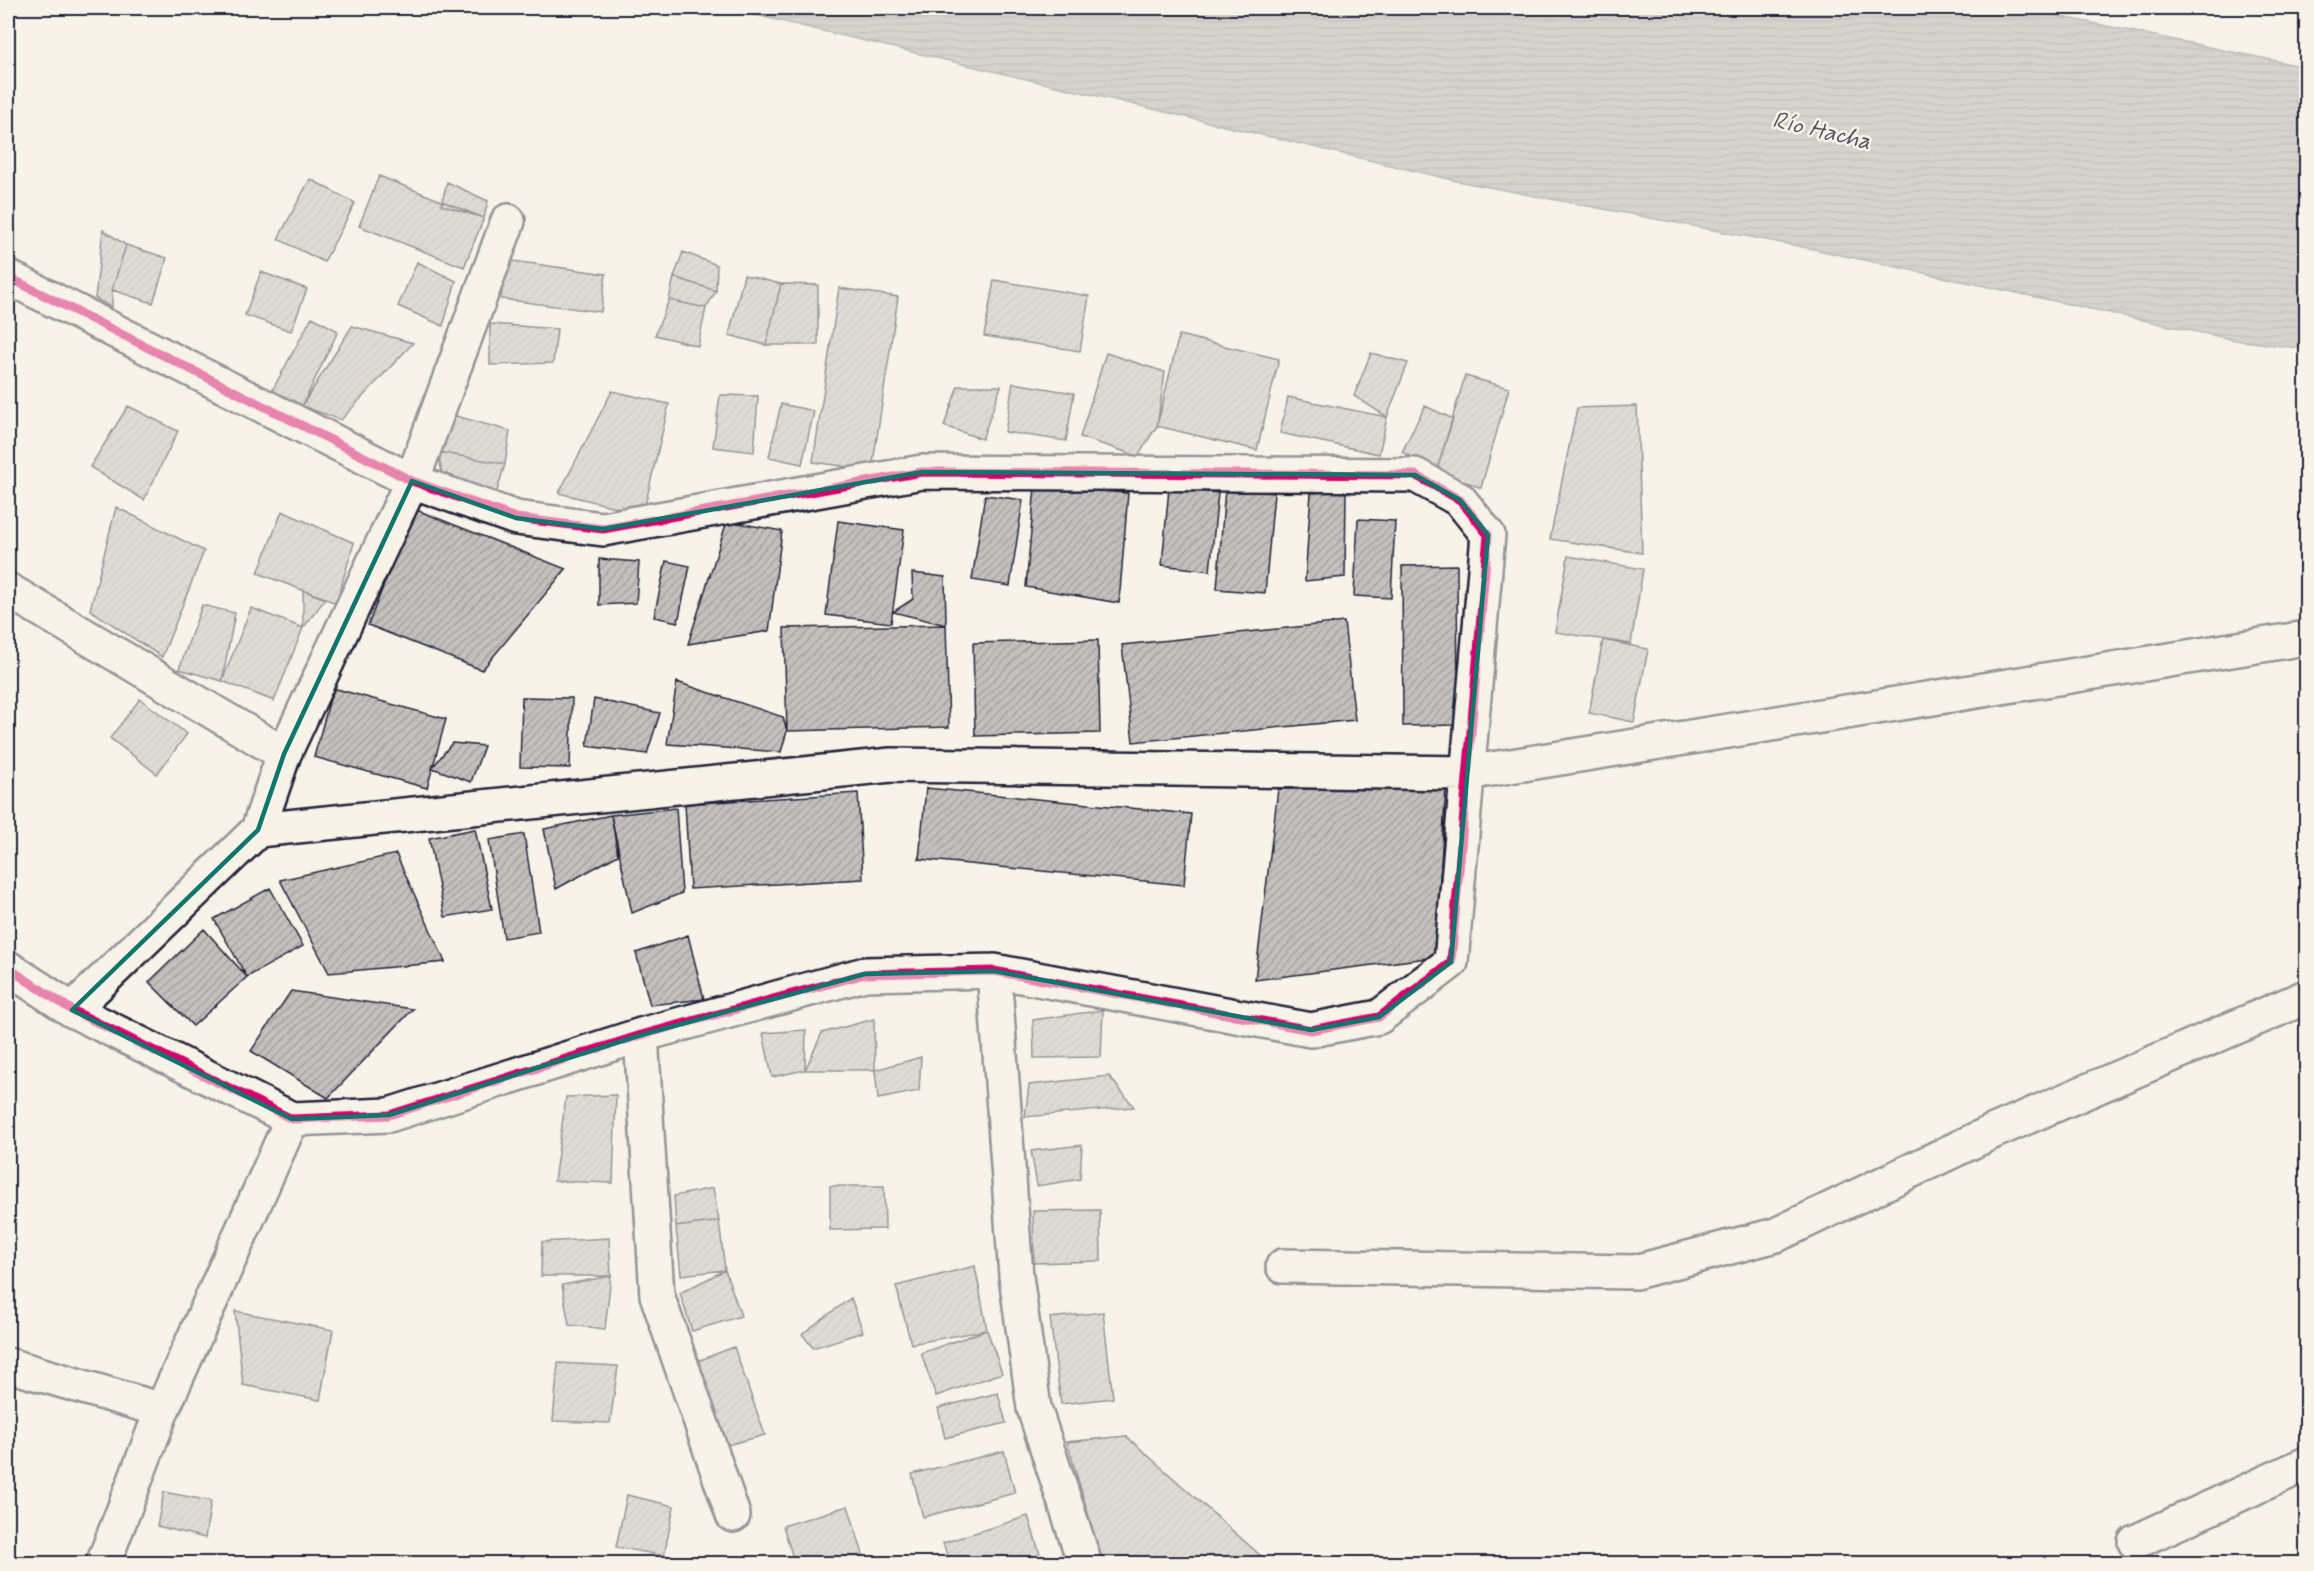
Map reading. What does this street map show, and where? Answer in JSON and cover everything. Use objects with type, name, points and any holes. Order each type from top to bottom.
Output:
[{"type":"street","points":[[72,1010],[258,830],[284,754],[412,481],[508,221]]},
{"type":"street","points":[[8,277],[412,481],[516,518],[603,529],[922,472],[1415,475],[1460,500],[1488,535],[1451,962],[1378,1017],[1311,1030],[994,971],[865,974],[641,1035],[389,1115],[292,1119],[72,1010],[8,968]]},
{"type":"street","points":[[8,590],[284,754]]},
{"type":"street","points":[[258,830],[891,765],[1467,773],[2307,638]]},
{"type":"street","points":[[994,971],[1016,1276],[1034,1408],[1085,1563]]},
{"type":"street","points":[[1283,1266],[1635,1272],[1744,1244],[1776,1235],[1992,1132],[2307,997]]},
{"type":"street","points":[[641,1035],[657,1295],[733,1515]]},
{"type":"street","points":[[103,1563],[162,1410],[292,1119]]},
{"type":"street","points":[[8,1365],[162,1410]]},
{"type":"street","points":[[2135,1542],[2307,1464]]},
{"type":"highlighted area","points":[[922,472],[1415,475],[1460,500],[1488,535],[1451,962],[1379,1017],[1311,1030],[994,971],[865,974],[641,1035],[389,1115],[292,1119],[72,1010],[258,830],[284,754],[412,481],[516,518],[603,529]]},
{"type":"water","name":"Río Hacha","points":[[726,8],[2019,8],[2306,67],[2306,349],[2235,340],[1813,249],[1457,181]]},
{"type":"building","points":[[379,176],[484,218],[464,267],[359,226]]},
{"type":"building","points":[[310,179],[355,203],[324,262],[278,239]]},
{"type":"building","points":[[447,182],[488,201],[484,218],[441,205]]},
{"type":"building","points":[[103,230],[126,245],[112,290],[112,308],[95,298]]},
{"type":"building","points":[[126,245],[167,258],[153,303],[112,290]]},
{"type":"building","points":[[683,252],[717,265],[716,291],[674,277]]},
{"type":"building","points":[[506,260],[606,274],[601,312],[501,299]]},
{"type":"building","points":[[417,262],[456,281],[443,326],[398,306]]},
{"type":"building","points":[[261,272],[307,289],[291,331],[245,315]]},
{"type":"building","points":[[744,275],[781,284],[766,345],[729,335]]},
{"type":"building","points":[[674,277],[716,291],[706,308],[669,300]]},
{"type":"building","points":[[994,280],[1089,296],[1080,351],[984,336]]},
{"type":"building","points":[[781,284],[818,285],[818,345],[766,345]]},
{"type":"building","points":[[839,288],[898,297],[872,470],[813,462]]},
{"type":"building","points":[[669,300],[706,308],[698,346],[655,335]]},
{"type":"building","points":[[312,317],[338,331],[302,406],[272,391]]},
{"type":"building","points":[[490,324],[557,329],[553,363],[490,365]]},
{"type":"building","points":[[352,326],[413,343],[341,420],[302,406]]},
{"type":"building","points":[[1179,335],[1279,359],[1257,450],[1157,426]]},
{"type":"building","points":[[1106,353],[1165,372],[1157,426],[1138,456],[1080,437]]},
{"type":"building","points":[[1371,353],[1408,363],[1387,417],[1354,396]]},
{"type":"building","points":[[1465,376],[1509,388],[1481,488],[1437,470]]},
{"type":"building","points":[[1013,383],[1074,393],[1066,441],[1005,432]]},
{"type":"building","points":[[958,386],[1001,386],[982,439],[944,426]]},
{"type":"building","points":[[612,391],[669,404],[643,514],[559,493]]},
{"type":"building","points":[[720,395],[758,396],[754,452],[713,447]]},
{"type":"building","points":[[1288,397],[1387,417],[1379,454],[1280,433]]},
{"type":"building","points":[[781,404],[814,411],[802,464],[769,457]]},
{"type":"building","points":[[128,406],[178,431],[144,500],[90,467]]},
{"type":"building","points":[[1425,406],[1453,419],[1437,470],[1402,452]]},
{"type":"building","points":[[1637,406],[1642,553],[1550,539],[1577,408]]},
{"type":"building","points":[[438,411],[510,431],[505,464],[438,452]]},
{"type":"building","points":[[438,452],[505,464],[496,494],[443,479]]},
{"type":"building","points":[[1035,487],[1128,493],[1119,603],[1026,587]]},
{"type":"building","points":[[1169,488],[1218,493],[1210,571],[1162,565]]},
{"type":"building","points":[[1225,489],[1274,493],[1265,593],[1217,589]]},
{"type":"building","points":[[1346,491],[1345,577],[1305,581],[1311,493]]},
{"type":"building","points":[[985,495],[1023,500],[1010,586],[972,580]]},
{"type":"building","points":[[116,507],[204,551],[162,657],[90,610]]},
{"type":"building","points":[[414,509],[566,569],[482,670],[368,625]]},
{"type":"building","points":[[282,511],[354,543],[336,603],[258,573]]},
{"type":"building","points":[[1358,519],[1395,521],[1391,598],[1354,596]]},
{"type":"building","points":[[727,521],[782,531],[769,631],[688,644]]},
{"type":"building","points":[[838,521],[904,530],[891,623],[826,615]]},
{"type":"building","points":[[1568,556],[1643,569],[1631,644],[1555,632]]},
{"type":"building","points":[[599,559],[639,562],[636,603],[599,605]]},
{"type":"building","points":[[666,561],[690,566],[678,622],[654,617]]},
{"type":"building","points":[[1457,565],[1458,725],[1403,726],[1402,566]]},
{"type":"building","points":[[912,573],[945,577],[946,625],[893,612],[913,599]]},
{"type":"building","points":[[303,590],[326,598],[303,628]]},
{"type":"building","points":[[202,605],[235,613],[222,681],[179,669]]},
{"type":"building","points":[[251,608],[303,628],[274,701],[222,681]]},
{"type":"building","points":[[1344,622],[1355,720],[1133,742],[1122,645]]},
{"type":"building","points":[[946,625],[949,727],[787,731],[784,628]]},
{"type":"building","points":[[1098,640],[1100,733],[975,736],[973,643]]},
{"type":"building","points":[[1603,640],[1648,649],[1634,722],[1589,713]]},
{"type":"building","points":[[677,682],[783,717],[787,731],[781,752],[667,744]]},
{"type":"building","points":[[333,688],[446,719],[427,788],[314,757]]},
{"type":"building","points":[[522,697],[572,698],[570,768],[520,767]]},
{"type":"building","points":[[140,699],[187,734],[157,774],[110,738]]},
{"type":"building","points":[[594,699],[660,713],[647,754],[587,746]]},
{"type":"building","points":[[452,743],[484,746],[471,782],[432,768]]},
{"type":"building","points":[[1446,786],[1435,957],[1255,980],[1278,789]]},
{"type":"building","points":[[926,788],[1191,814],[1184,885],[919,859]]},
{"type":"building","points":[[858,793],[863,879],[690,889],[685,804]]},
{"type":"building","points":[[676,808],[682,893],[632,913],[611,815]]},
{"type":"building","points":[[611,815],[618,855],[556,889],[544,829]]},
{"type":"building","points":[[475,829],[492,909],[445,917],[429,838]]},
{"type":"building","points":[[524,834],[539,932],[504,938],[489,840]]},
{"type":"building","points":[[396,854],[445,962],[329,973],[280,880]]},
{"type":"building","points":[[270,888],[303,946],[247,977],[214,919]]},
{"type":"building","points":[[204,929],[247,977],[193,1026],[149,982]]},
{"type":"building","points":[[688,935],[704,999],[650,1005],[636,953]]},
{"type":"building","points":[[291,991],[413,1009],[328,1098],[251,1051]]},
{"type":"building","points":[[1103,1010],[1101,1057],[1034,1058],[1033,1020]]},
{"type":"building","points":[[874,1019],[875,1070],[805,1070],[822,1033]]},
{"type":"building","points":[[806,1030],[805,1070],[772,1077],[763,1033]]},
{"type":"building","points":[[921,1057],[919,1091],[878,1099],[875,1070]]},
{"type":"building","points":[[1109,1076],[1134,1107],[1025,1117],[1029,1085]]},
{"type":"building","points":[[616,1095],[613,1183],[554,1181],[566,1097]]},
{"type":"building","points":[[1082,1145],[1080,1179],[1037,1186],[1031,1151]]},
{"type":"building","points":[[830,1186],[884,1186],[885,1229],[830,1230]]},
{"type":"building","points":[[713,1188],[719,1221],[676,1227],[674,1196]]},
{"type":"building","points":[[1100,1210],[1101,1261],[1034,1263],[1033,1211]]},
{"type":"building","points":[[719,1221],[725,1270],[681,1275],[676,1227]]},
{"type":"building","points":[[609,1238],[611,1276],[541,1276],[542,1242]]},
{"type":"building","points":[[975,1266],[987,1330],[911,1344],[896,1286]]},
{"type":"building","points":[[725,1270],[741,1316],[692,1331],[680,1293]]},
{"type":"building","points":[[611,1276],[605,1329],[569,1325],[562,1285]]},
{"type":"building","points":[[851,1298],[863,1332],[813,1348],[802,1334]]},
{"type":"building","points":[[235,1311],[333,1330],[320,1400],[243,1385]]},
{"type":"building","points":[[1103,1312],[1113,1398],[1061,1404],[1050,1318]]},
{"type":"building","points":[[987,1330],[1002,1373],[936,1396],[921,1353]]},
{"type":"building","points":[[734,1347],[765,1435],[723,1446],[695,1362]]},
{"type":"building","points":[[558,1363],[618,1366],[610,1423],[553,1421]]},
{"type":"building","points":[[998,1393],[1006,1423],[945,1438],[938,1408]]},
{"type":"building","points":[[1126,1436],[1270,1564],[1103,1564],[1067,1442]]},
{"type":"building","points":[[1004,1451],[1015,1493],[923,1517],[912,1474]]},
{"type":"building","points":[[164,1492],[211,1501],[205,1538],[157,1526]]},
{"type":"building","points":[[627,1495],[674,1506],[664,1556],[616,1547]]},
{"type":"building","points":[[848,1506],[866,1564],[795,1564],[783,1526]]},
{"type":"building","points":[[1028,1516],[1043,1564],[950,1564],[943,1543]]},
{"type":"cycle path","points":[[8,277],[412,481],[516,518],[603,529],[922,472],[1415,475],[1460,500],[1488,535],[1451,962],[1379,1017],[1311,1030],[994,971],[865,974],[641,1035],[389,1115],[292,1119],[72,1010],[8,968]]}]
